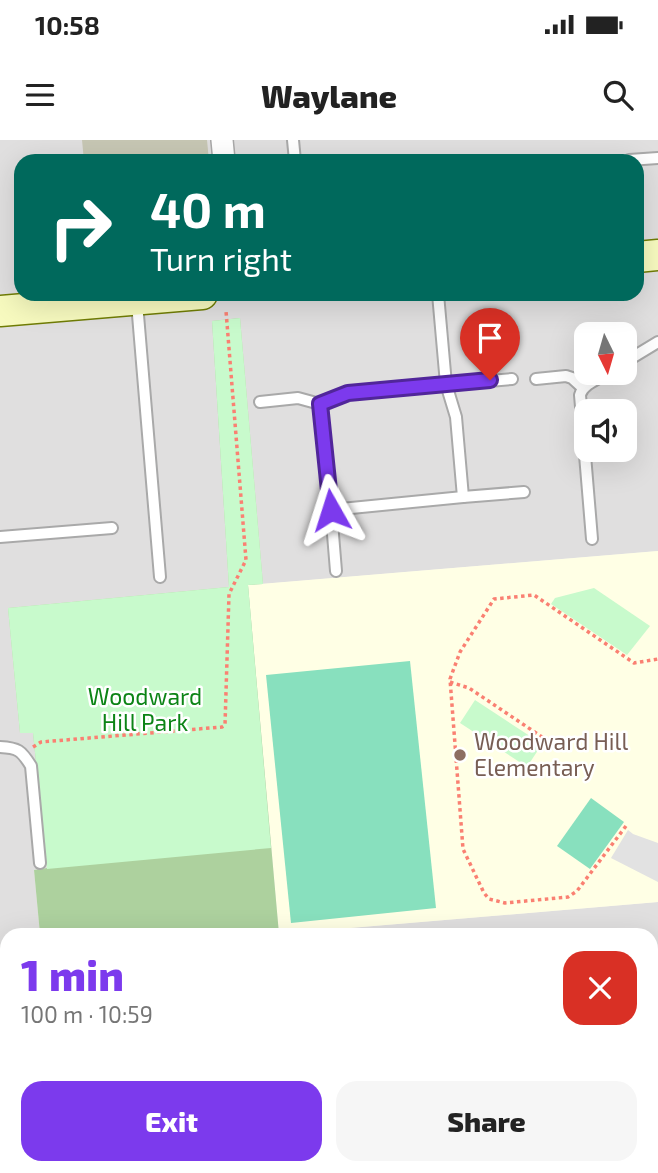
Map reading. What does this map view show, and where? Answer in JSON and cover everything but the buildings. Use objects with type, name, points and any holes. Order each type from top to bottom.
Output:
[{"type":"street","points":[[0,311],[125,301]]},
{"type":"lane","points":[[137,301],[160,577]]},
{"type":"lane","points":[[439,301],[446,384],[456,417],[463,497]]},
{"type":"lane","points":[[637,355],[658,342]]},
{"type":"lane","points":[[536,379],[566,376],[583,388]]},
{"type":"lane","points":[[260,402],[298,398],[320,404],[348,393],[512,379]]},
{"type":"lane","points":[[588,385],[580,391],[580,395],[593,539]]},
{"type":"lane","points":[[320,404],[336,571]]},
{"type":"lane","points":[[331,510],[524,492]]},
{"type":"lane","points":[[0,537],[112,528]]},
{"type":"lane","points":[[0,747],[16,749],[30,766],[40,863]]},
{"type":"path","points":[[22,753],[41,742],[225,725],[229,594],[246,560],[226,311]]},
{"type":"path","points":[[626,826],[573,894],[559,898],[505,903],[489,899],[463,849],[450,682],[460,652],[494,599],[521,596],[534,595],[634,663],[658,659]]},
{"type":"path","points":[[450,682],[468,688],[554,745]]},
{"type":"shaded area","points":[[0,140],[658,140],[658,551],[263,584],[240,319],[213,321],[229,587],[8,608],[20,733],[33,732],[47,869],[34,870],[39,928],[0,928]]},
{"type":"shaded area","points":[[82,140],[207,140],[208,154],[83,154]]},
{"type":"shaded area","name":"Woodward Hill Elementary","points":[[658,551],[658,902],[350,928],[278,928],[248,585]]},
{"type":"shaded area","points":[[628,830],[658,843],[658,882],[611,858]]},
{"type":"shaded area","points":[[658,902],[658,928],[350,928]]},
{"type":"green space","name":"Woodward Hill Park","points":[[240,318],[263,584],[248,585],[278,928],[39,928],[34,870],[47,868],[33,733],[20,733],[8,608],[229,587],[212,321]]},
{"type":"green space","name":"Woodward Hill Park","points":[[240,318],[263,584],[248,585],[271,848],[47,869],[33,733],[20,733],[8,608],[229,587],[212,321]]},
{"type":"green space","points":[[594,588],[650,626],[627,655],[551,604],[555,598]]},
{"type":"green space","points":[[410,661],[436,908],[291,923],[266,675]]},
{"type":"green space","points":[[475,700],[542,744],[527,767],[460,723]]},
{"type":"green space","points":[[591,798],[624,822],[590,869],[557,846]]},
{"type":"place","name":"Woodward Hill Elementary","points":[[460,755]]},
{"type":"route","points":[[331,510],[320,404],[348,393],[490,380]]}]
